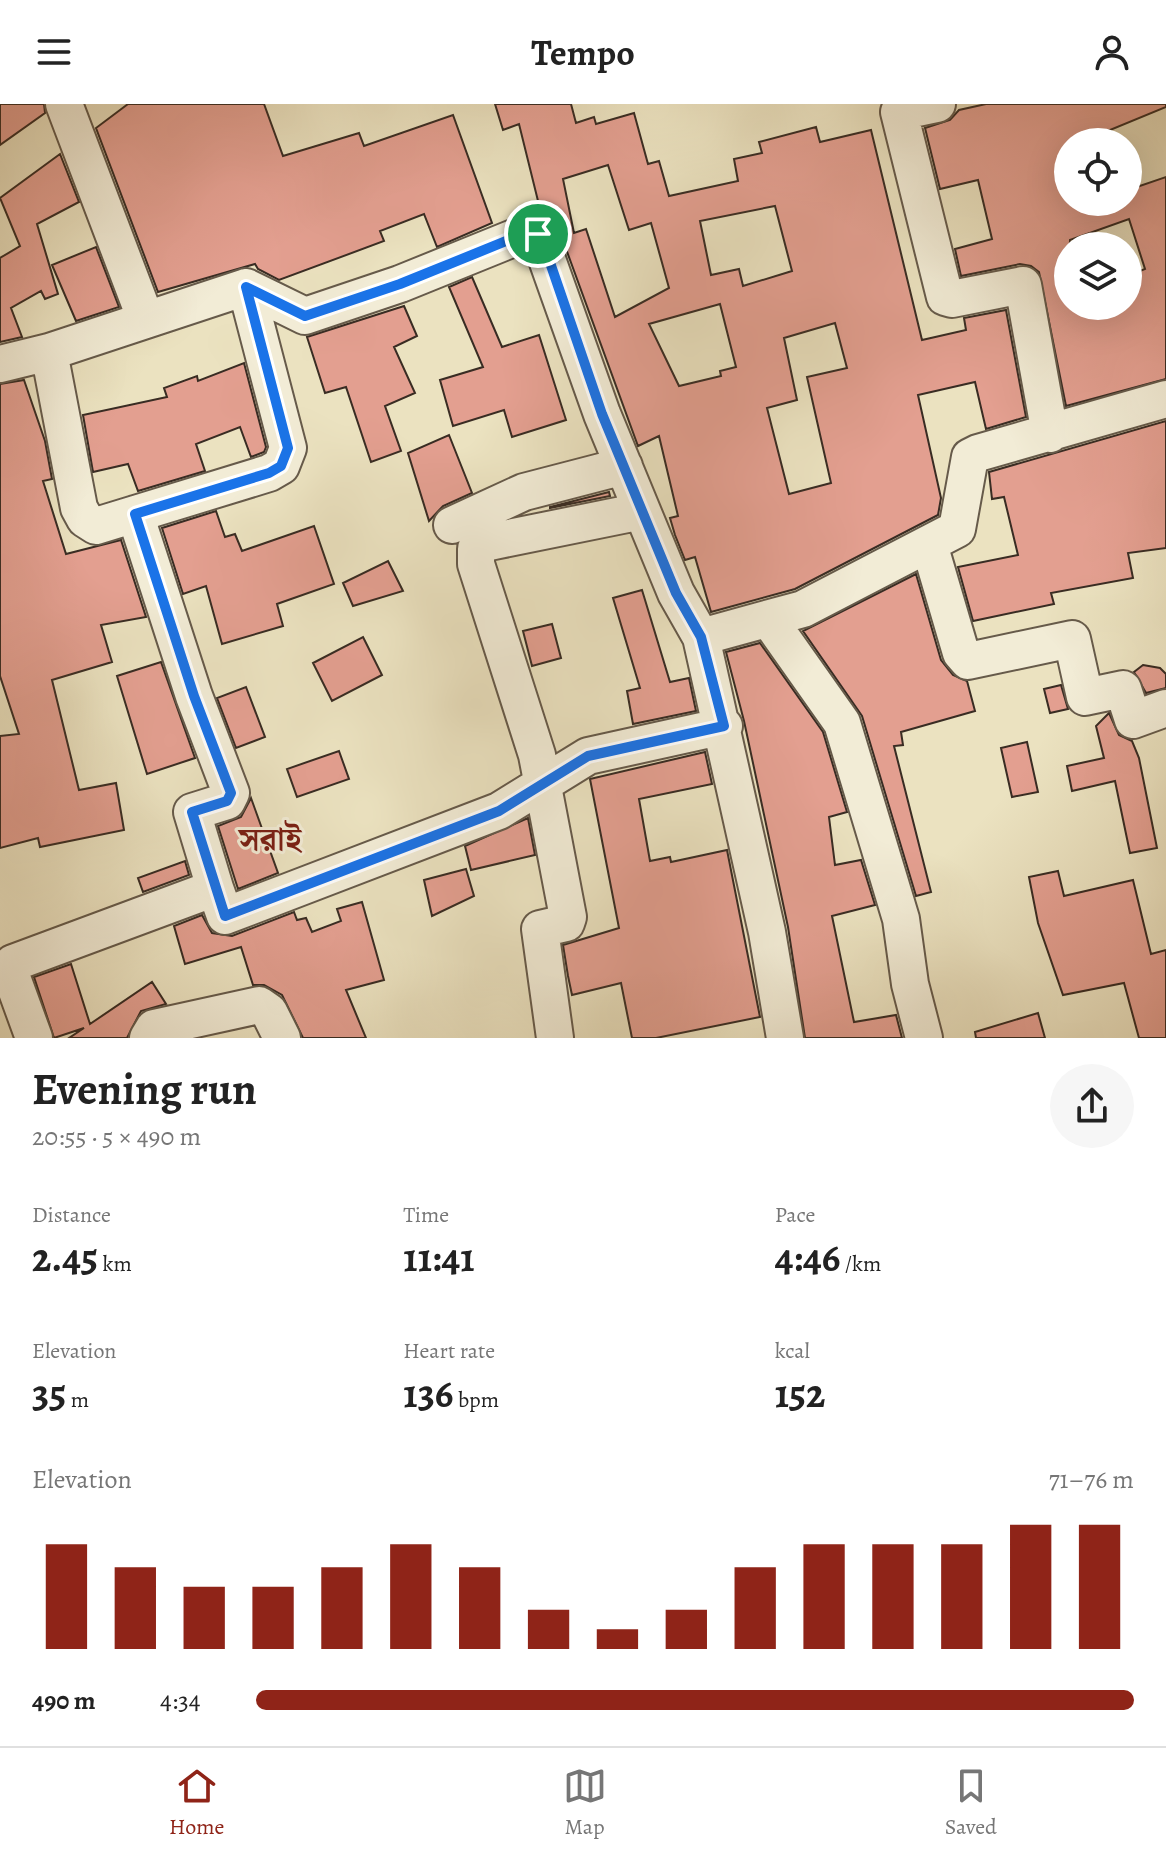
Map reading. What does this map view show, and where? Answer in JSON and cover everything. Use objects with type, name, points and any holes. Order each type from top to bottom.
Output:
[{"type":"street","points":[[64,104],[146,320]]},
{"type":"street","points":[[937,104],[899,112],[945,297],[952,299],[1023,285],[1050,434]]},
{"type":"street","points":[[0,364],[49,352],[246,287],[305,316],[400,284],[526,233],[538,234],[642,511],[676,593],[701,637],[724,726],[785,1038]]},
{"type":"street","points":[[49,352],[79,508],[85,519],[96,526],[269,473],[281,466],[288,448],[246,287]]},
{"type":"street","points":[[701,637],[770,621],[803,609],[957,529],[970,457],[1166,399]]},
{"type":"street","points":[[452,525],[524,492],[624,466]]},
{"type":"street","points":[[555,1038],[540,929],[566,923],[568,917],[537,755],[476,564],[476,549],[489,542],[642,511]]},
{"type":"street","points":[[135,514],[194,696],[231,793],[227,801],[192,812],[225,916],[499,811],[588,756],[724,726]]},
{"type":"street","points":[[929,544],[961,653],[968,661],[1072,639],[1085,697],[1123,689],[1133,720],[1166,708]]},
{"type":"street","points":[[770,621],[842,723],[901,919],[910,984],[924,1038]]},
{"type":"street","points":[[34,1038],[10,972],[9,967],[13,963],[215,888]]},
{"type":"street","points":[[148,1038],[154,1028],[259,1005],[269,1012],[282,1038]]},
{"type":"building","points":[[0,104],[44,104],[45,113],[0,145]]},
{"type":"building","points":[[128,104],[264,104],[283,156],[359,133],[364,146],[453,115],[492,223],[437,247],[424,214],[380,231],[384,241],[279,280],[258,269],[255,264],[158,292],[96,128]]},
{"type":"building","points":[[495,104],[571,104],[576,123],[594,117],[596,124],[634,113],[648,164],[659,161],[669,196],[738,181],[734,159],[762,153],[759,142],[816,127],[820,142],[871,130],[922,340],[966,330],[964,318],[1006,310],[1026,417],[986,429],[975,382],[918,395],[941,498],[938,515],[795,589],[711,612],[695,557],[685,560],[675,535],[670,518],[678,516],[659,436],[638,446],[558,227],[551,218],[541,213],[519,124],[503,130]],"holes":[[[608,165],[629,230],[651,223],[669,288],[615,317],[586,229],[574,233],[563,179]],[[775,206],[792,271],[743,286],[739,269],[711,275],[700,221]],[[720,304],[736,367],[720,371],[721,376],[679,386],[649,324]],[[835,323],[847,368],[807,377],[831,483],[789,494],[767,408],[797,400],[784,338]]]},
{"type":"building","points":[[986,104],[1166,104],[1166,107],[1115,128],[1054,128],[1054,216],[1142,216],[1142,185],[1166,177],[1166,379],[1066,406],[1039,272],[1031,266],[1020,264],[961,276],[955,249],[992,239],[978,180],[940,189],[925,128],[950,120],[959,110]]},
{"type":"building","points":[[60,154],[79,202],[37,224],[58,294],[45,299],[41,291],[11,308],[22,337],[0,342],[0,258],[20,246],[0,198]]},
{"type":"building","points":[[96,247],[119,307],[76,321],[52,265]]},
{"type":"building","points":[[472,277],[502,347],[539,335],[566,420],[512,437],[504,410],[453,426],[440,380],[483,367],[449,287]]},
{"type":"building","points":[[404,306],[417,336],[394,347],[415,393],[385,406],[401,451],[371,462],[346,387],[325,393],[307,337]]},
{"type":"building","points":[[244,363],[266,447],[264,452],[251,457],[240,427],[196,444],[205,471],[138,491],[128,464],[93,472],[83,415],[167,397],[164,388],[197,376],[198,381]]},
{"type":"building","points":[[24,380],[45,441],[52,479],[43,481],[66,554],[121,540],[146,617],[101,625],[112,662],[52,680],[79,790],[116,783],[124,830],[40,847],[38,838],[0,848],[0,736],[19,734],[0,676],[0,384]]},
{"type":"building","points":[[1166,421],[1166,548],[1128,553],[1133,578],[1051,593],[1054,604],[973,621],[958,567],[1018,555],[1004,497],[992,499],[989,472]]},
{"type":"building","points":[[449,435],[472,493],[443,506],[429,521],[408,453]]},
{"type":"building","points":[[609,492],[610,496],[550,508],[550,507]]},
{"type":"building","points":[[216,511],[225,537],[235,534],[242,551],[314,526],[334,584],[277,604],[283,626],[222,644],[206,586],[183,594],[162,528]]},
{"type":"building","points":[[388,561],[403,591],[353,606],[343,583]]},
{"type":"building","points":[[916,574],[941,660],[953,675],[967,681],[975,711],[901,732],[903,745],[894,746],[931,892],[916,896],[862,716],[803,631]]},
{"type":"building","points":[[642,590],[670,682],[689,678],[696,711],[633,724],[627,691],[640,688],[613,598]]},
{"type":"building","points":[[552,624],[561,658],[532,666],[523,631]]},
{"type":"building","points":[[363,637],[382,675],[332,701],[313,663]]},
{"type":"building","points":[[760,643],[823,732],[847,812],[829,817],[835,865],[861,860],[875,905],[832,916],[854,1022],[896,1015],[902,1038],[805,1038],[788,927],[726,652]]},
{"type":"building","points":[[161,662],[195,758],[147,774],[117,676]]},
{"type":"building","points":[[1143,665],[1160,668],[1166,674],[1166,688],[1146,693],[1134,672]]},
{"type":"building","points":[[1061,685],[1068,709],[1050,713],[1044,689]]},
{"type":"building","points":[[246,687],[265,737],[236,748],[217,698]]},
{"type":"building","points":[[1109,713],[1119,735],[1132,741],[1139,758],[1157,848],[1130,853],[1115,781],[1072,791],[1067,766],[1104,758],[1096,726]]},
{"type":"building","points":[[1027,742],[1038,792],[1012,797],[1001,748]]},
{"type":"building","points":[[339,751],[349,779],[297,797],[287,769]]},
{"type":"building","points":[[705,752],[712,784],[639,799],[650,861],[670,857],[671,862],[727,850],[760,1017],[656,1038],[632,1038],[621,983],[572,995],[568,976],[563,945],[619,928],[590,779]]},
{"type":"building","points":[[251,798],[278,873],[238,889],[218,826],[241,817]]},
{"type":"building","points":[[528,818],[535,855],[471,870],[465,846]]},
{"type":"building","points":[[185,861],[189,875],[143,892],[138,878]]},
{"type":"building","points":[[466,869],[474,896],[432,916],[424,880]]},
{"type":"building","points":[[1058,871],[1064,896],[1133,880],[1151,954],[1166,950],[1166,1038],[1139,1038],[1124,983],[1063,995],[1038,923],[1029,877]]},
{"type":"building","points":[[362,902],[384,980],[346,990],[366,1038],[303,1038],[282,995],[264,985],[253,985],[241,947],[185,964],[174,926],[202,915],[212,933],[232,936],[294,912],[297,920],[306,918],[312,932],[341,921],[337,909]]},
{"type":"building","points":[[71,964],[90,1024],[152,982],[166,1004],[141,1011],[127,1038],[69,1038],[84,1028],[54,1038],[34,977]]},
{"type":"building","points":[[1038,1013],[1045,1038],[976,1038],[975,1032]]},
{"type":"district","name":"সরাই","points":[[270,839]]},
{"type":"route","points":[[526,233],[538,234],[602,414],[676,593],[701,637],[724,726],[588,756],[499,811],[225,916],[192,812],[227,801],[231,793],[194,696],[135,514],[269,473],[281,466],[288,448],[246,287],[305,316],[400,284],[526,233]]}]
